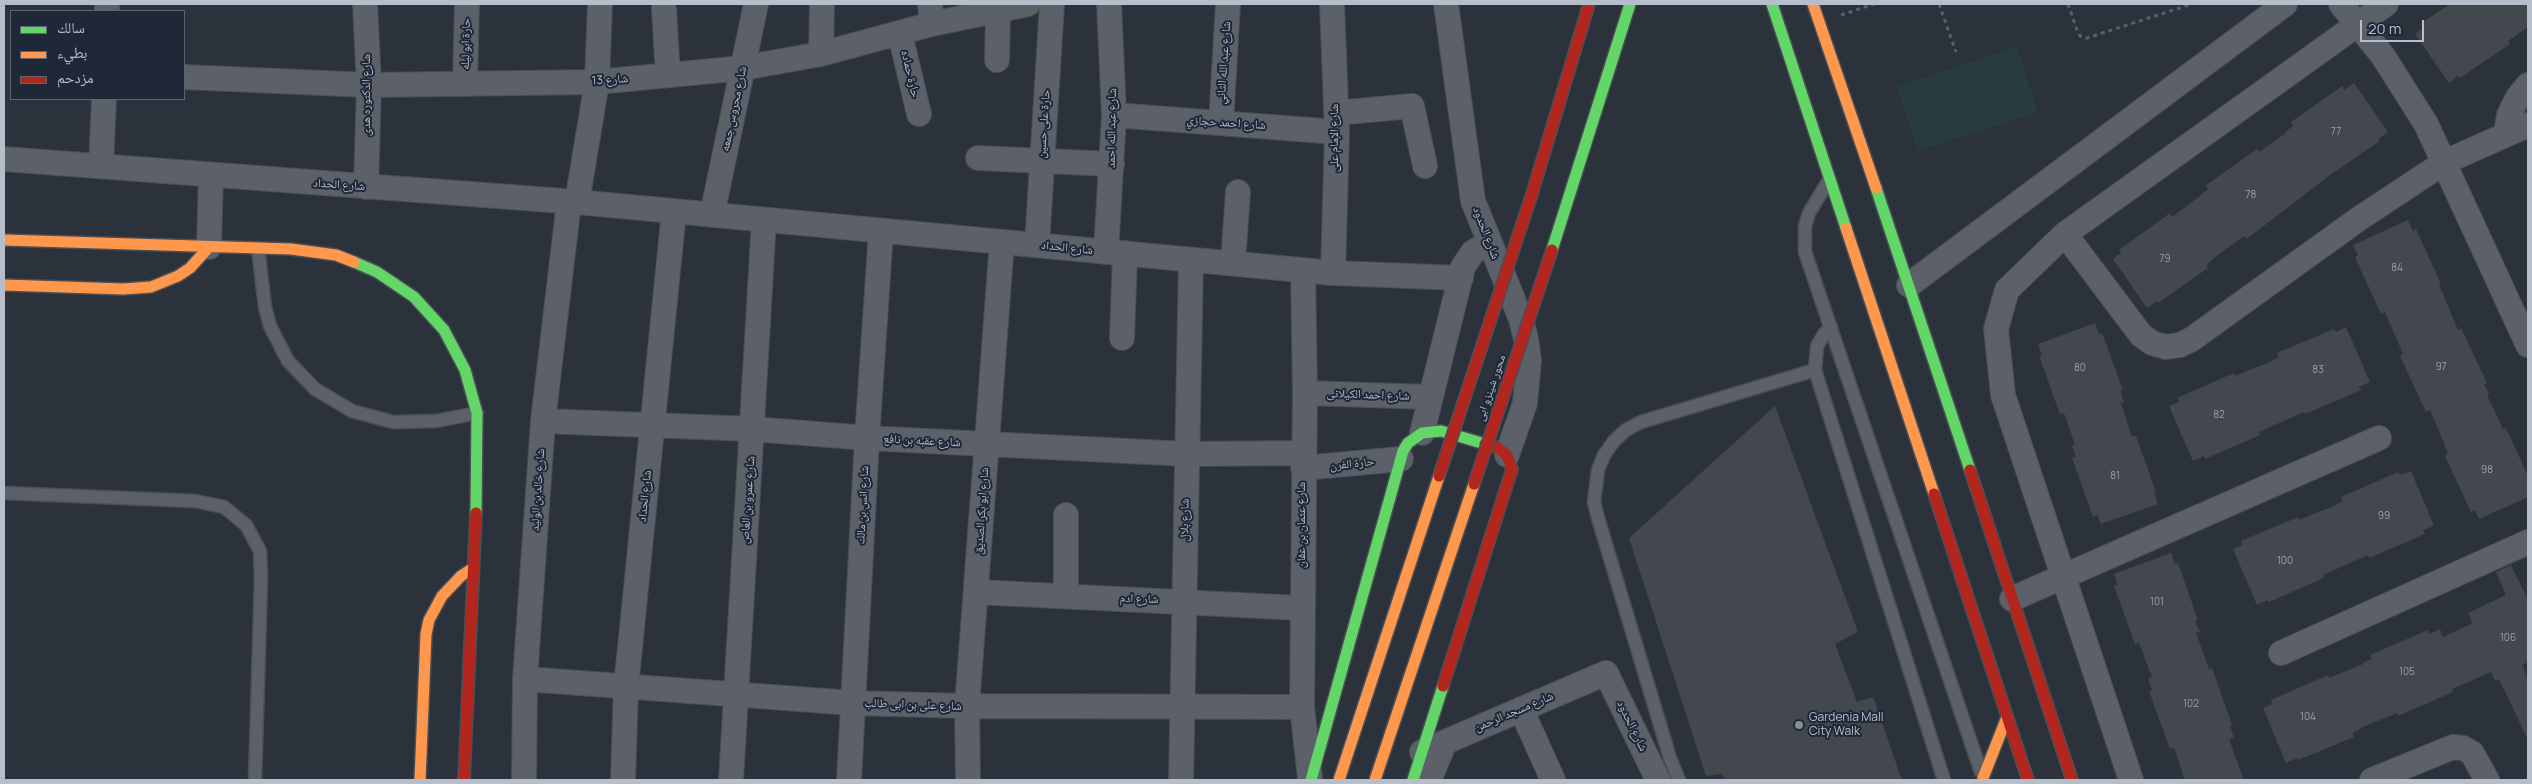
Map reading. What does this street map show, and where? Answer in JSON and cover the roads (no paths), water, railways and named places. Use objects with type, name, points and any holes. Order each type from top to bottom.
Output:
[{"type":"street","name":"شارع الدكتوره هدى","points":[[364,4],[369,85],[366,186]]},
{"type":"street","name":"حارة ابو ليله","points":[[465,84],[467,4]]},
{"type":"street","name":"شارع خالد بن الوليد","points":[[524,780],[525,679],[542,421],[573,202],[597,82],[600,4]]},
{"type":"street","name":"شارع محروس جمعه","points":[[712,215],[756,4]]},
{"type":"street","points":[[821,54],[822,4]]},
{"type":"street","name":"شارع 13","points":[[185,77],[369,85],[597,82],[743,68],[821,54],[900,34],[931,14],[998,10],[1028,4]]},
{"type":"street","name":"حارة على حسين","points":[[1037,245],[1052,4]]},
{"type":"street","name":"شارع عبد الله احمد","points":[[1109,4],[1114,115],[1112,164],[1122,338]]},
{"type":"street","name":"شارع عبد الله الثاني","points":[[1220,123],[1228,4]]},
{"type":"street","name":"شارع الإمام على","points":[[1332,4],[1336,123],[1333,273]]},
{"type":"street","name":"شارع الحدود","points":[[1446,4],[1470,187],[1478,215],[1521,319],[1528,360],[1525,403],[1507,456]]},
{"type":"street","name":"محور شينزو ابى","points":[[1339,780],[1531,197],[1589,4]]},
{"type":"street","name":"محور شينزو ابى","points":[[1375,780],[1552,250],[1630,4]]},
{"type":"street","points":[[1772,4],[2028,780]]},
{"type":"street","points":[[1812,4],[1909,285],[2072,780]]},
{"type":"street","points":[[1909,285],[2285,4]]},
{"type":"street","points":[[2341,4],[2405,89],[2445,162],[2528,345]]},
{"type":"street","points":[[2132,780],[2003,395],[1996,330],[2007,290],[2065,234],[2386,4]]},
{"type":"street","points":[[664,9],[668,75]]},
{"type":"street","points":[[997,60],[998,10]]},
{"type":"street","name":"حارة حماده","points":[[900,34],[919,114]]},
{"type":"street","points":[[2506,134],[2510,115],[2518,97],[2528,85]]},
{"type":"street","points":[[101,166],[104,100]]},
{"type":"street","name":"شارع احمد حجازي","points":[[1114,115],[1220,123],[1336,123],[1412,106],[1425,166]]},
{"type":"street","points":[[2065,234],[2141,335],[2152,343],[2166,347],[2180,345],[2192,339],[2360,218],[2445,162],[2528,125]]},
{"type":"street","points":[[978,158],[1112,164]]},
{"type":"street","name":"شارع الحداد","points":[[4,159],[573,202],[1333,273],[1461,278]]},
{"type":"street","points":[[4,285],[123,289],[151,286],[171,279],[190,268],[209,247],[211,175]]},
{"type":"street","points":[[1233,264],[1238,192]]},
{"type":"street","name":"شارع الحداد","points":[[624,780],[626,687],[674,211]]},
{"type":"street","name":"شارع عمرو بن العاص","points":[[731,780],[764,220]]},
{"type":"street","name":"شارع انس بن مالك","points":[[849,780],[867,438],[881,231]]},
{"type":"street","points":[[4,240],[291,249],[336,255],[377,272],[414,297],[444,330],[461,362],[477,413],[478,458],[464,780]]},
{"type":"street","name":"شارع ابو بكر الصديق","points":[[968,780],[967,706],[1002,242]]},
{"type":"street","points":[[1422,433],[1467,259],[1480,246],[1489,243]]},
{"type":"street","name":"شارع بلال","points":[[1181,780],[1191,260]]},
{"type":"street","name":"شارع عثمان بن عفان","points":[[1303,270],[1302,707],[1310,780]]},
{"type":"street","name":"شارع احمد الكيلانى","points":[[1304,393],[1431,397]]},
{"type":"street","name":"شارع عقبه بن نافع","points":[[542,421],[753,429],[867,438],[1303,461]]},
{"type":"street","points":[[1310,780],[1401,459],[1408,443],[1422,433],[1441,431],[1496,447],[1507,456],[1512,469],[1420,773]]},
{"type":"street","points":[[2012,599],[2379,438]]},
{"type":"street","name":"حارة الفرن","points":[[1303,461],[1401,459]]},
{"type":"street","points":[[1066,516],[1066,596]]},
{"type":"street","points":[[2281,653],[2528,542]]},
{"type":"street","points":[[420,780],[428,627],[434,607],[442,596],[461,576],[473,568]]},
{"type":"street","name":"شارع ادم","points":[[976,592],[1301,608]]},
{"type":"street","name":"شارع الحدود","points":[[1606,673],[1658,780]]},
{"type":"street","name":"شارع مسجد الرحمن","points":[[1420,773],[1445,742],[1606,673]]},
{"type":"street","name":"شارع على بن ابى طالب","points":[[525,679],[853,703],[967,706],[1302,707]]},
{"type":"street","points":[[1521,709],[1553,780]]},
{"type":"street","points":[[1983,779],[2007,717]]},
{"type":"street","points":[[2372,780],[2453,747],[2463,748],[2472,753],[2487,780]]},
{"type":"lane","points":[[1829,180],[1810,213],[1803,239],[1809,265],[1983,779]]},
{"type":"lane","points":[[258,248],[265,307],[270,326],[288,361],[315,390],[352,411],[393,422],[436,421],[477,413]]},
{"type":"lane","points":[[1831,327],[1818,346],[1815,370],[1944,780]]},
{"type":"lane","points":[[1679,780],[1670,758],[1598,518],[1594,502],[1598,470],[1604,454],[1614,441],[1626,430],[1641,422],[1815,370]]},
{"type":"lane","points":[[4,493],[195,501],[224,507],[246,525],[260,551],[261,579],[255,780]]},
{"type":"place","name":"Gardenia Mall City Walk","points":[[1799,725]]}]
